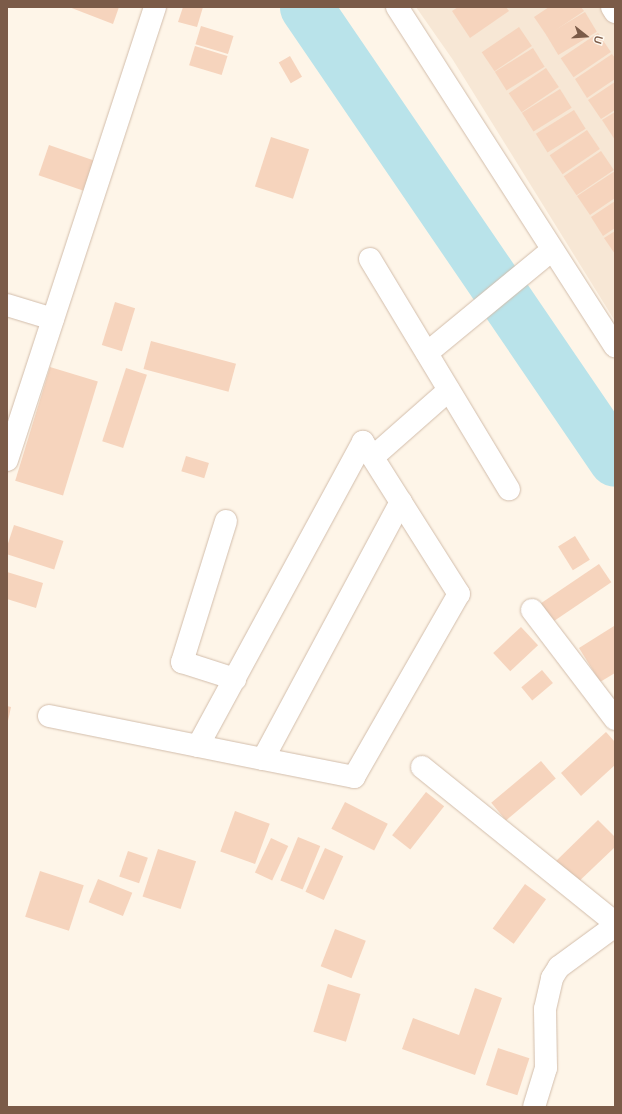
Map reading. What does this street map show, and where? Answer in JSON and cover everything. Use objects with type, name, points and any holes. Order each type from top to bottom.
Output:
[{"type":"street","points":[[7,460],[155,7]]},
{"type":"street","points":[[397,7],[615,346]]},
{"type":"street","points":[[612,7],[615,12]]},
{"type":"street","points":[[427,353],[552,250]]},
{"type":"street","points":[[370,259],[509,489]]},
{"type":"street","points":[[7,305],[53,319]]},
{"type":"street","points":[[373,457],[449,390]]},
{"type":"street","points":[[49,716],[198,746],[263,759],[354,777],[458,594],[363,442],[198,746]]},
{"type":"street","points":[[263,759],[401,502]]},
{"type":"street","points":[[226,521],[182,662],[235,679]]},
{"type":"street","points":[[532,610],[615,719]]},
{"type":"street","points":[[422,767],[615,923]]},
{"type":"street","points":[[534,1107],[546,1068],[545,1009],[552,978],[559,966],[615,926]]},
{"type":"shaded area","points":[[416,7],[615,7],[615,321],[453,60]]},
{"type":"building","points":[[69,7],[119,7],[113,24]]},
{"type":"building","points":[[183,7],[203,7],[197,27],[178,22]]},
{"type":"building","points":[[458,7],[506,7],[509,11],[470,38],[452,11]]},
{"type":"building","points":[[549,7],[581,7],[584,11],[547,36],[534,17]]},
{"type":"building","points":[[585,12],[597,32],[558,55],[546,35]]},
{"type":"building","points":[[201,26],[234,36],[228,54],[195,44]]},
{"type":"building","points":[[519,27],[532,46],[495,71],[482,52]]},
{"type":"building","points":[[598,33],[611,52],[574,77],[561,58]]},
{"type":"building","points":[[195,46],[228,56],[222,75],[189,65]]},
{"type":"building","points":[[533,48],[545,67],[506,91],[495,72]]},
{"type":"building","points":[[612,54],[615,58],[615,79],[587,98],[575,79]]},
{"type":"building","points":[[290,56],[302,77],[291,83],[279,63]]},
{"type":"building","points":[[546,68],[559,87],[522,112],[509,93]]},
{"type":"building","points":[[615,82],[615,110],[601,119],[588,100]]},
{"type":"building","points":[[560,89],[572,108],[533,132],[522,113]]},
{"type":"building","points":[[574,110],[586,129],[547,153],[536,134]]},
{"type":"building","points":[[615,112],[615,140],[602,120]]},
{"type":"building","points":[[587,130],[600,149],[563,174],[550,155]]},
{"type":"building","points":[[271,137],[309,149],[293,199],[255,186]]},
{"type":"building","points":[[49,145],[102,163],[92,193],[39,175]]},
{"type":"building","points":[[601,151],[614,170],[577,195],[564,176]]},
{"type":"building","points":[[615,171],[615,198],[590,215],[577,196]]},
{"type":"building","points":[[615,201],[615,228],[603,236],[591,217]]},
{"type":"building","points":[[615,231],[615,254],[604,238]]},
{"type":"building","points":[[115,302],[135,308],[122,351],[102,345]]},
{"type":"building","points":[[151,341],[236,364],[228,392],[143,369]]},
{"type":"building","points":[[50,367],[98,382],[63,495],[15,481]]},
{"type":"building","points":[[126,368],[147,375],[123,448],[102,441]]},
{"type":"building","points":[[186,456],[209,463],[204,478],[181,471]]},
{"type":"building","points":[[14,525],[63,541],[54,570],[7,554],[7,547]]},
{"type":"building","points":[[575,536],[590,560],[573,570],[558,547]]},
{"type":"building","points":[[599,564],[611,582],[553,621],[541,603]]},
{"type":"building","points":[[7,572],[43,583],[36,608],[7,599]]},
{"type":"building","points":[[614,626],[615,673],[600,682],[579,648]]},
{"type":"building","points":[[521,627],[538,645],[510,671],[493,653]]},
{"type":"building","points":[[542,670],[553,683],[532,700],[521,687]]},
{"type":"building","points":[[7,706],[11,707],[8,721],[7,721]]},
{"type":"building","points":[[606,732],[615,742],[615,765],[581,796],[561,773]]},
{"type":"building","points":[[541,761],[556,779],[506,820],[491,803]]},
{"type":"building","points":[[426,792],[444,806],[410,850],[392,835]]},
{"type":"building","points":[[345,802],[388,824],[374,851],[331,829]]},
{"type":"building","points":[[235,811],[270,824],[255,864],[220,851]]},
{"type":"building","points":[[598,820],[615,837],[615,847],[573,887],[552,865]]},
{"type":"building","points":[[298,837],[320,846],[303,890],[280,881]]},
{"type":"building","points":[[271,838],[288,846],[272,880],[255,872]]},
{"type":"building","points":[[325,848],[343,856],[324,900],[305,892]]},
{"type":"building","points":[[158,849],[196,861],[181,909],[143,897]]},
{"type":"building","points":[[128,851],[148,858],[139,883],[119,877]]},
{"type":"building","points":[[40,871],[84,885],[69,931],[25,917]]},
{"type":"building","points":[[98,879],[132,893],[123,916],[89,902]]},
{"type":"building","points":[[525,884],[546,899],[514,944],[493,928]]},
{"type":"building","points":[[335,929],[366,941],[351,978],[321,966]]},
{"type":"building","points":[[328,984],[361,994],[346,1042],[313,1032]]},
{"type":"building","points":[[475,988],[502,998],[475,1075],[402,1049],[413,1018],[459,1035]]},
{"type":"building","points":[[498,1048],[529,1058],[517,1095],[486,1085]]},
{"type":"waterway","points":[[306,7],[615,460]]}]
